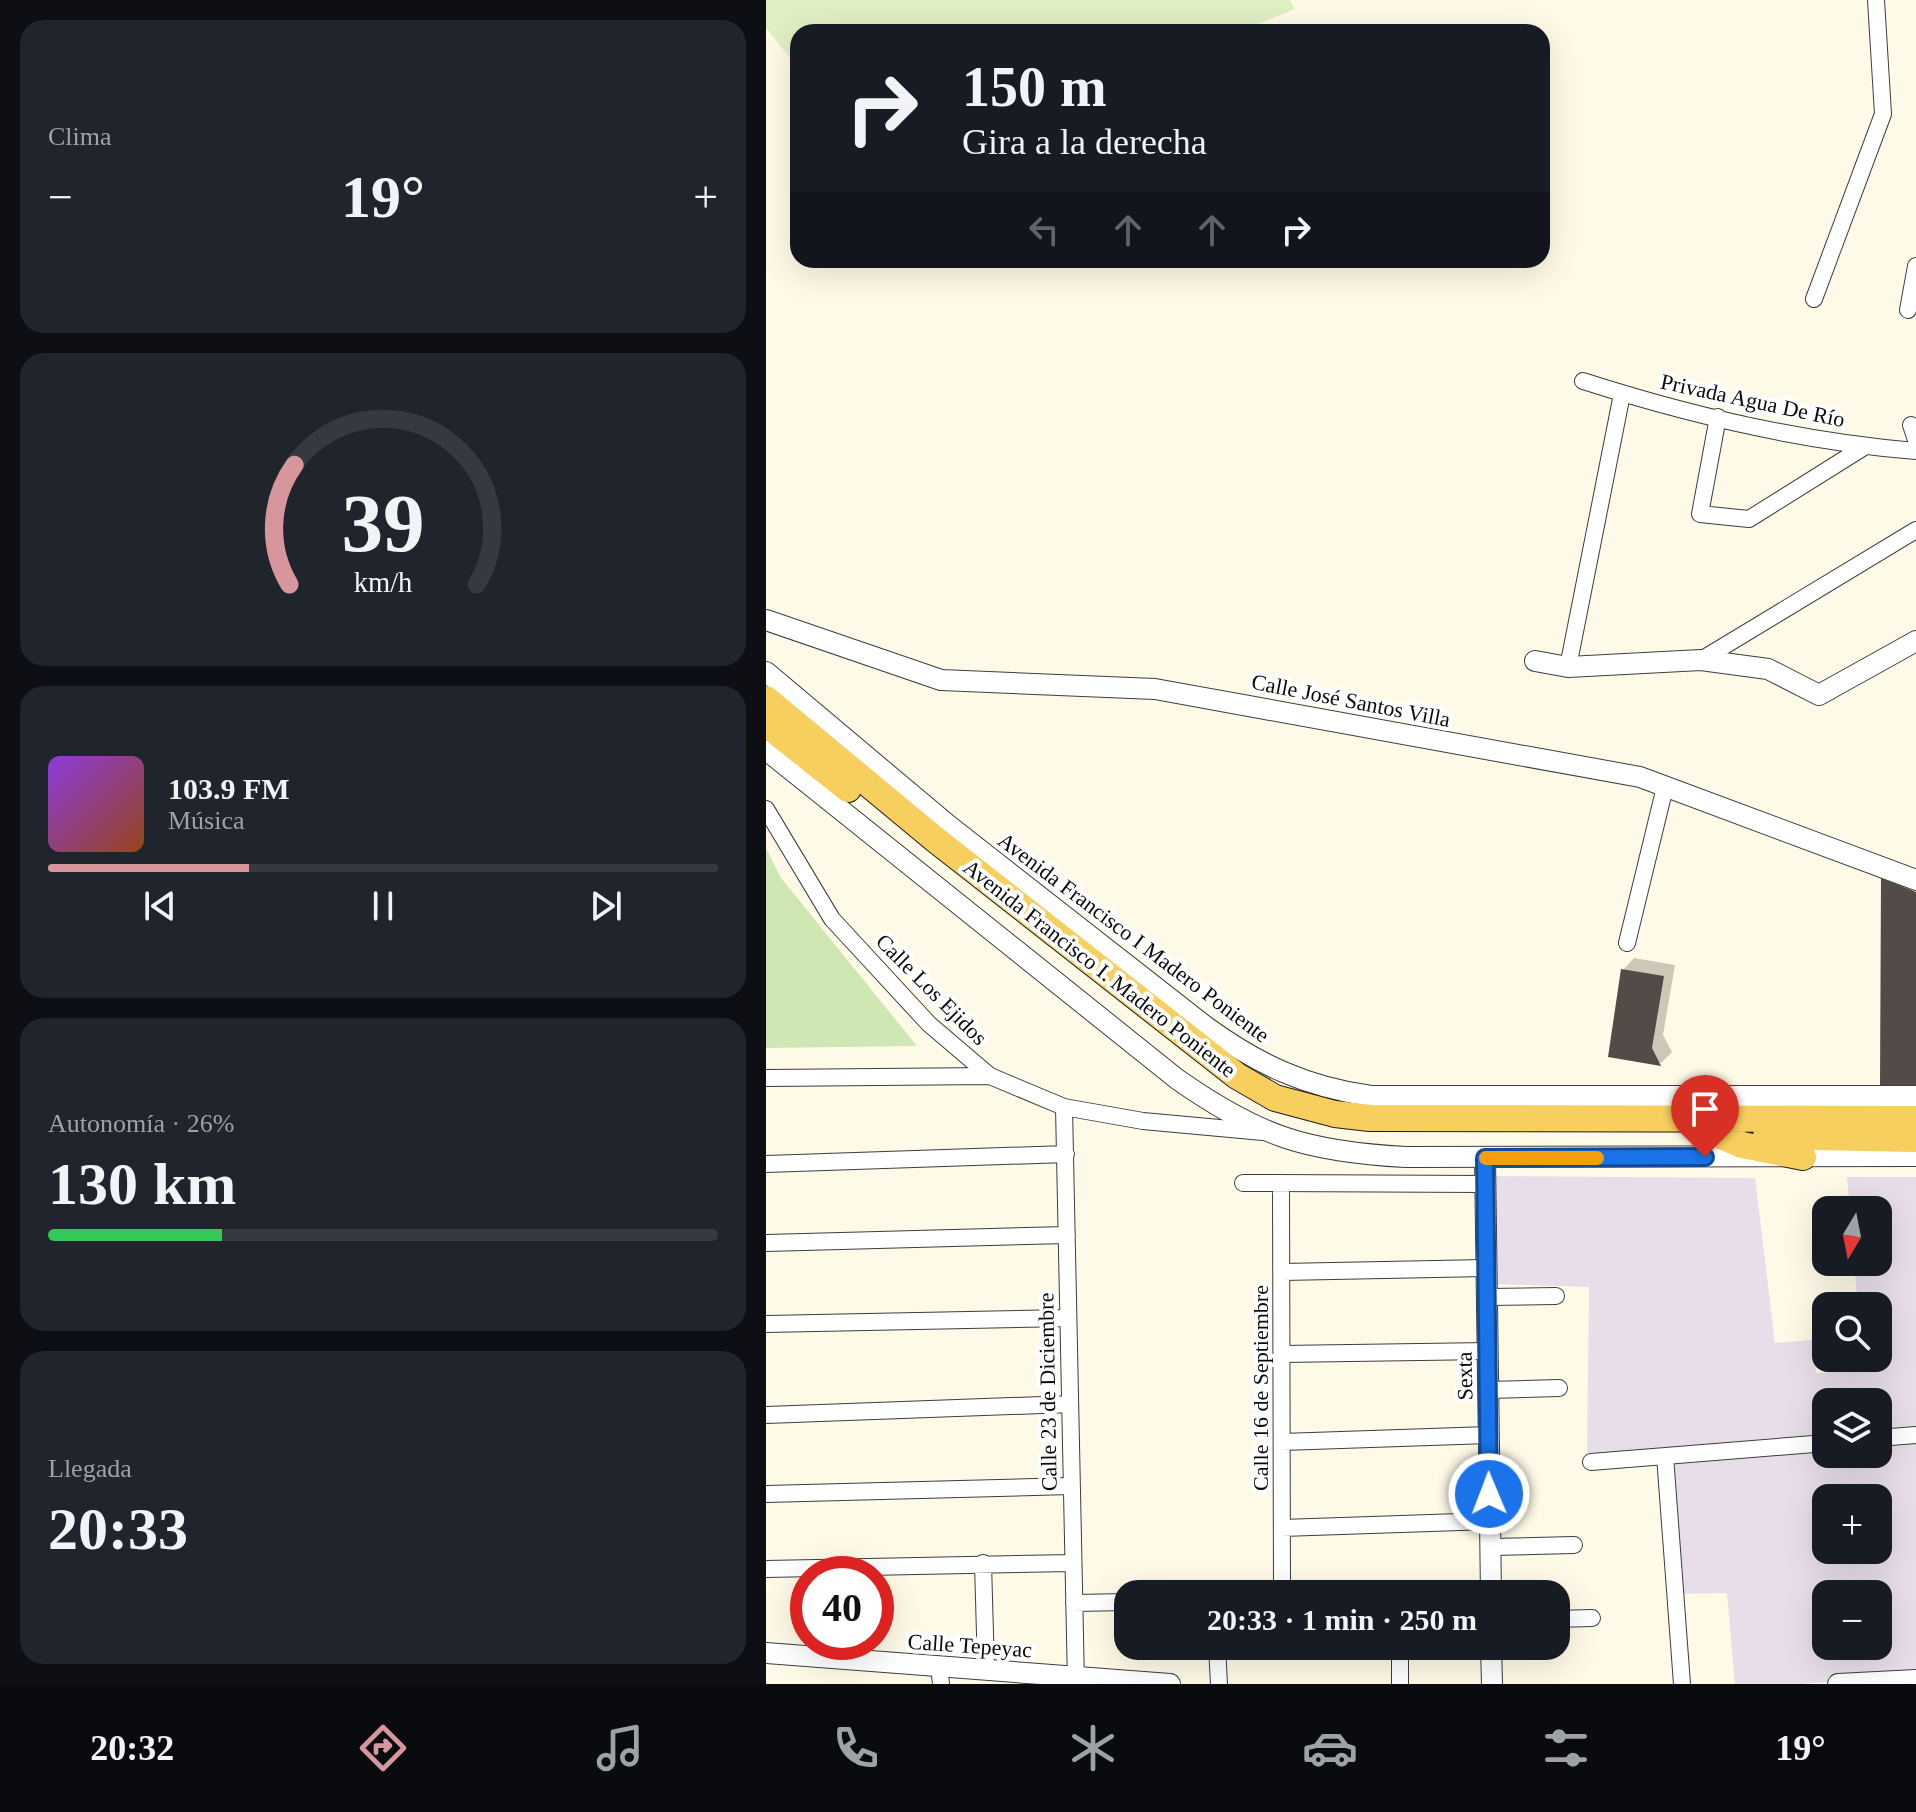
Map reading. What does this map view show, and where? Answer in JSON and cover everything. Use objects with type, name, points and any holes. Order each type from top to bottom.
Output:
[{"type":"main road","name":"Avenida Francisco I. Madero Poniente","points":[[766,699],[1195,1047],[1275,1098],[1335,1114],[1370,1118],[1916,1119]]},
{"type":"main road","name":"Avenida Francisco I. Madero Poniente","points":[[766,724],[1187,1060],[1231,1092],[1272,1113],[1334,1129],[1370,1133],[1717,1134],[1885,1148],[1916,1139]]},
{"type":"main road","points":[[1717,1134],[1742,1145],[1803,1157]]},
{"type":"street","points":[[1814,299],[1883,114],[1876,0]]},
{"type":"street","points":[[1908,310],[1916,266]]},
{"type":"street","name":"Privada Agua De Río","points":[[1583,381],[1622,394],[1718,417],[1864,447],[1916,451]]},
{"type":"street","points":[[1568,667],[1622,394]]},
{"type":"street","points":[[1718,417],[1700,514],[1749,519],[1864,447]]},
{"type":"street","points":[[1701,660],[1916,530]]},
{"type":"street","name":"Calle José Santos Villa","points":[[766,620],[941,680],[1155,689],[1640,777],[1916,880]]},
{"type":"street","points":[[1535,661],[1568,667],[1701,660],[1768,669],[1819,695],[1916,641]]},
{"type":"street","name":"Avenida Francisco I Madero Poniente","points":[[766,672],[948,825],[1205,1026],[1242,1052],[1309,1084],[1371,1096],[1916,1096]]},
{"type":"street","name":"Avenida Francisco I. Madero Poniente","points":[[766,750],[1177,1079],[1226,1113],[1298,1144],[1334,1152],[1485,1158],[1803,1157],[1885,1148],[1916,1156]]},
{"type":"street","points":[[1627,943],[1665,787]]},
{"type":"street","name":"Calle Los Ejidos","points":[[766,809],[832,919],[929,1024],[990,1076],[1064,1107],[1143,1121],[1272,1132]]},
{"type":"street","points":[[766,1078],[990,1076]]},
{"type":"street","name":"Calle 23 de Diciembre","points":[[1064,1107],[1076,1680]]},
{"type":"street","points":[[766,1164],[1066,1154]]},
{"type":"street","name":"Sexta","points":[[1485,1158],[1491,1580]]},
{"type":"street","points":[[1243,1183],[1485,1184]]},
{"type":"street","name":"Calle 16 de Septiembre","points":[[1281,1183],[1282,1580]]},
{"type":"street","points":[[766,1243],[1067,1235]]},
{"type":"street","points":[[1282,1272],[1486,1268]]},
{"type":"street","points":[[1487,1297],[1556,1296]]},
{"type":"street","points":[[766,1324],[1068,1318]]},
{"type":"street","points":[[1282,1354],[1488,1351]]},
{"type":"street","points":[[1488,1390],[1559,1388]]},
{"type":"street","points":[[766,1415],[1069,1404]]},
{"type":"street","points":[[1282,1442],[1489,1435]]},
{"type":"street","points":[[1892,1437],[1916,1435]]},
{"type":"street","points":[[1591,1462],[1812,1444]]},
{"type":"street","points":[[1665,1456],[1682,1684]]},
{"type":"street","points":[[766,1494],[1071,1486]]},
{"type":"street","points":[[1282,1528],[1490,1521]]},
{"type":"street","points":[[1490,1547],[1574,1545]]},
{"type":"street","points":[[983,1563],[986,1670]]},
{"type":"street","points":[[766,1569],[1072,1563]]},
{"type":"street","points":[[1074,1603],[1114,1602]]},
{"type":"street","points":[[1570,1619],[1592,1618]]},
{"type":"street","name":"Calle Tepeyac","points":[[766,1653],[940,1675],[986,1670],[1076,1680],[1170,1684]]},
{"type":"street","points":[[1218,1660],[1219,1684]]},
{"type":"street","points":[[1400,1660],[1400,1684]]},
{"type":"street","points":[[1491,1660],[1492,1684]]},
{"type":"street","points":[[1838,1684],[1916,1680]]},
{"type":"shaded area","points":[[1493,1176],[1755,1178],[1775,1343],[1812,1340],[1812,1372],[1816,1373],[1892,1372],[1892,1292],[1857,1292],[1855,1276],[1892,1276],[1892,1196],[1849,1196],[1847,1177],[1916,1177],[1916,1675],[1802,1684],[1735,1684],[1727,1593],[1680,1594],[1670,1449],[1587,1456],[1589,1287],[1493,1284]]},
{"type":"green space","points":[[766,0],[1290,0],[1295,9],[1258,24],[790,24],[790,58],[766,28]]},
{"type":"green space","points":[[766,848],[781,878],[917,1046],[766,1048]]},
{"type":"building","points":[[1881,878],[1916,892],[1916,1087],[1880,1087]]},
{"type":"building","points":[[1621,969],[1664,976],[1652,1048],[1661,1066],[1608,1057]]},
{"type":"slow traffic","points":[[1486,1158],[1597,1158]]},
{"type":"route","points":[[1489,1494],[1485,1158],[1705,1157]]}]
